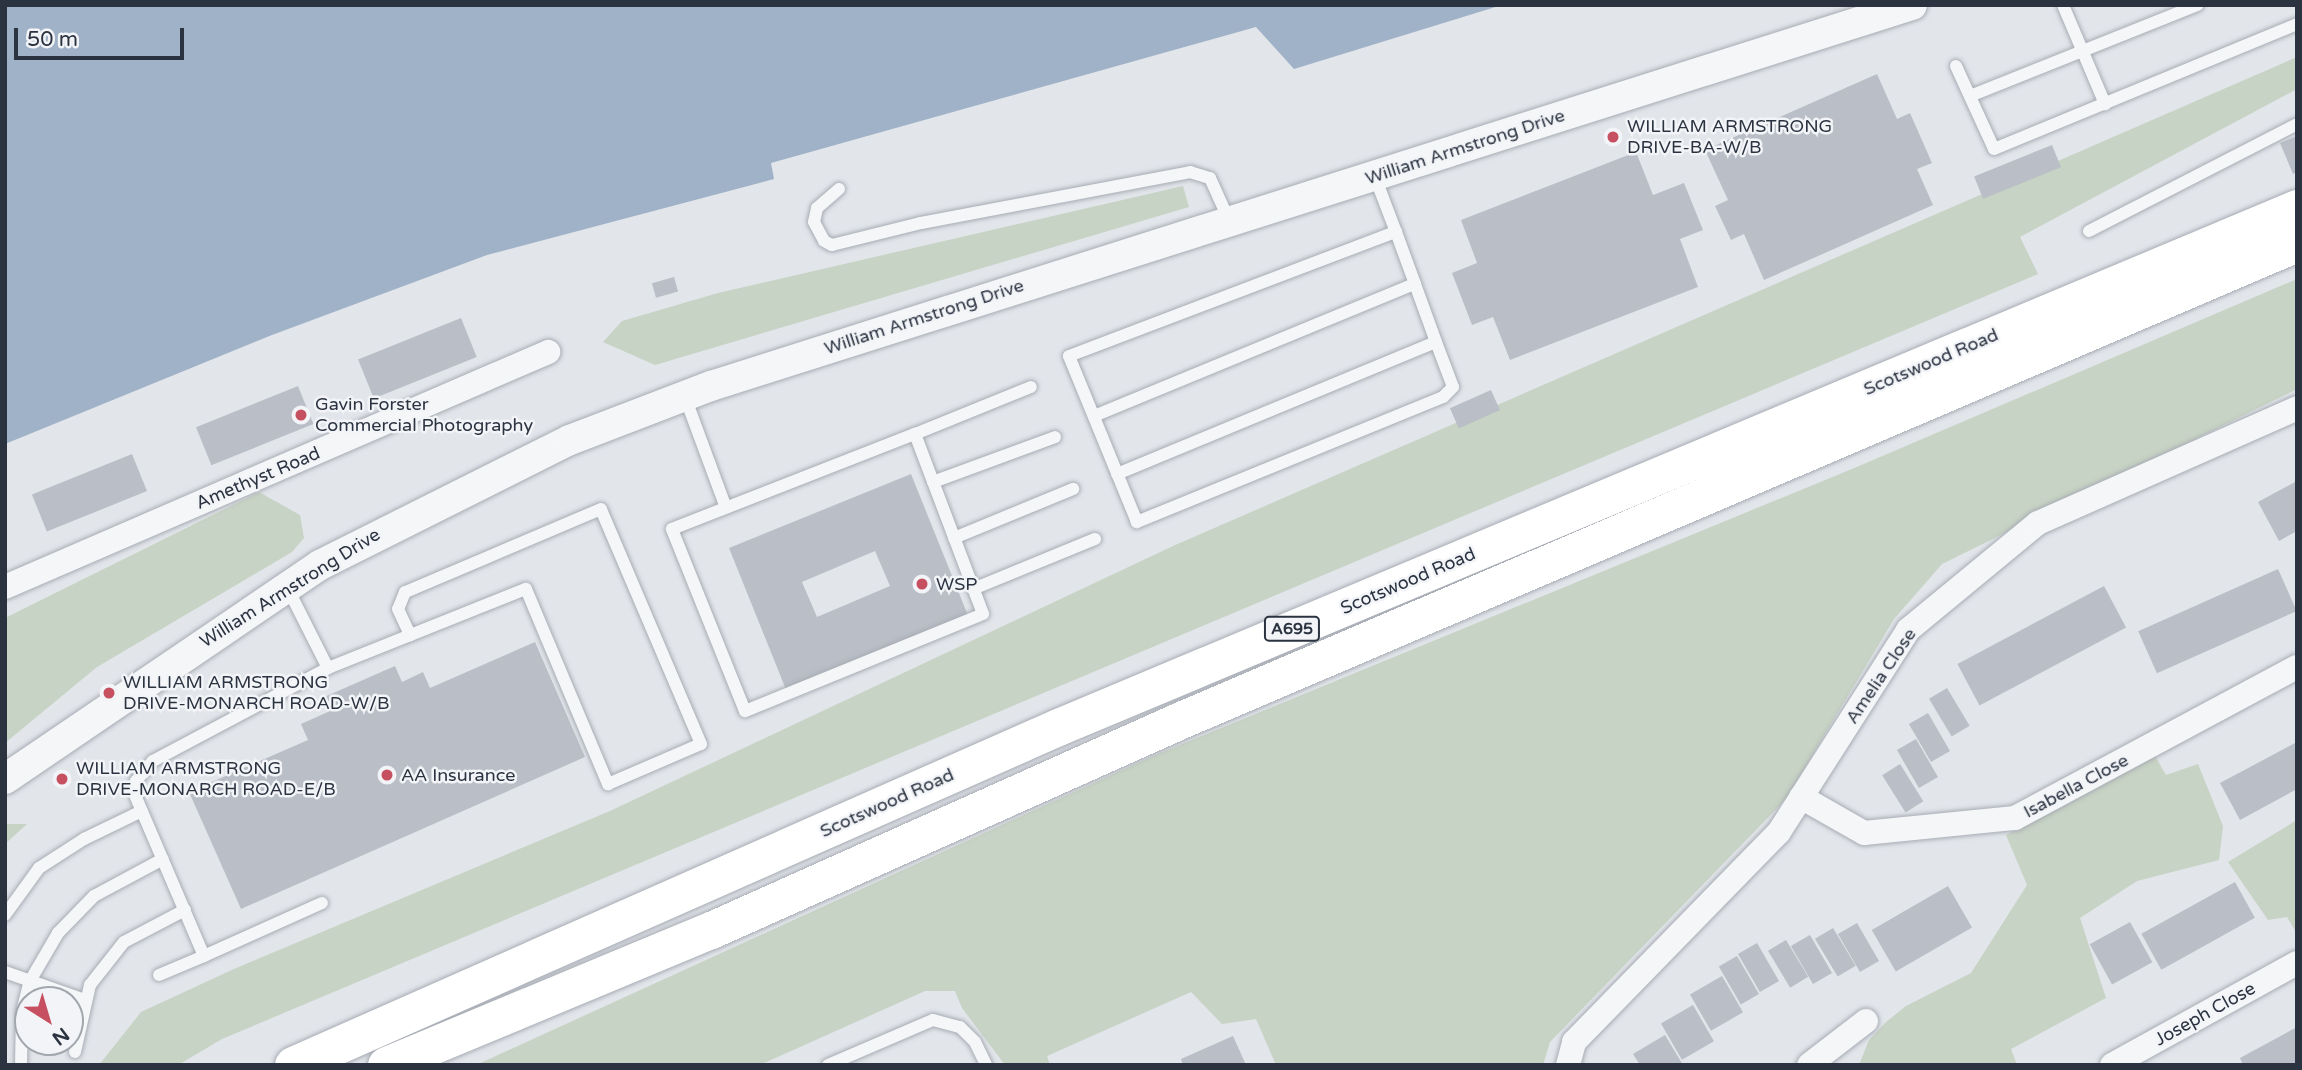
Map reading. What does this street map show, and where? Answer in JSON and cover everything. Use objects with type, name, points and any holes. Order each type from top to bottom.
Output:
[{"type":"main road","name":"Scotswood Road","points":[[293,1065],[1058,727],[2297,208]]},
{"type":"main road","name":"Scotswood Road","points":[[386,1065],[711,930],[1183,719],[2297,243]]},
{"type":"street","name":"William Armstrong Drive","points":[[5,779],[287,587],[382,531],[517,464],[684,396],[1229,220],[1375,177],[1912,5]]},
{"type":"street","name":"Amethyst Road","points":[[5,587],[548,352]]},
{"type":"street","name":"Amelia Close","points":[[1568,1065],[1574,1042],[1779,832],[1908,630],[2038,523],[2297,408]]},
{"type":"street","name":"Isabella Close","points":[[1801,797],[1864,832],[2015,818],[2297,667]]},
{"type":"street","name":"Joseph Close","points":[[2112,1065],[2297,963]]},
{"type":"street","points":[[1810,1065],[1866,1021]]},
{"type":"lane","points":[[2063,5],[2105,104]]},
{"type":"lane","points":[[1970,96],[2081,48],[2197,5]]},
{"type":"lane","points":[[1956,66],[1994,149],[2297,24]]},
{"type":"lane","points":[[2088,231],[2297,124]]},
{"type":"lane","points":[[839,189],[817,208],[814,222],[824,241],[832,245],[921,223],[1190,172],[1210,178],[1229,220]]},
{"type":"lane","points":[[1375,177],[1396,232],[1453,387],[1443,397],[1137,522],[1069,356],[1396,232]]},
{"type":"lane","points":[[1094,416],[1415,284]]},
{"type":"lane","points":[[1117,474],[1436,342]]},
{"type":"lane","points":[[915,434],[983,614],[745,711],[672,529],[725,505],[915,434],[1031,387]]},
{"type":"lane","points":[[684,396],[725,505]]},
{"type":"lane","points":[[933,482],[1055,437]]},
{"type":"lane","points":[[954,538],[1073,489]]},
{"type":"lane","points":[[204,956],[142,811],[136,780],[153,761],[328,668],[526,589],[608,785],[701,744],[601,509],[405,592],[398,609],[410,635]]},
{"type":"lane","points":[[973,589],[1095,538]]},
{"type":"lane","points":[[287,587],[328,668]]},
{"type":"lane","points":[[5,915],[39,868],[84,839],[142,811]]},
{"type":"lane","points":[[21,1065],[22,1012],[30,981],[58,933],[94,895],[163,859]]},
{"type":"lane","points":[[159,975],[322,903]]},
{"type":"lane","points":[[84,1005],[90,985],[124,942],[185,910]]},
{"type":"lane","points":[[5,972],[85,1000]]},
{"type":"lane","points":[[828,1065],[933,1020],[960,1027],[975,1042],[986,1065]]},
{"type":"green space","points":[[2297,57],[2297,89],[2020,237],[2038,274],[222,1039],[178,1065],[99,1065],[141,1012],[234,969],[610,811],[1173,546]]},
{"type":"green space","points":[[1183,186],[1189,207],[655,365],[603,342],[622,321],[718,293]]},
{"type":"green space","points":[[2297,279],[2297,389],[1942,564],[1894,619],[1786,799],[1550,1042],[1543,1065],[1276,1065],[1256,1019],[1222,1024],[1191,992],[1047,1056],[1050,1065],[1005,1065],[962,1008],[955,991],[925,991],[760,1065],[476,1065],[1153,756],[1852,469]]},
{"type":"green space","points":[[259,492],[300,515],[304,538],[292,552],[97,667],[5,743],[5,618]]},
{"type":"green space","points":[[2155,756],[2166,775],[2198,764],[2223,826],[2219,860],[2137,881],[2080,918],[2106,998],[2011,1049],[2017,1065],[1859,1065],[1869,1040],[1886,1022],[1906,1006],[1971,973],[2027,885],[2006,835]]},
{"type":"green space","points":[[2297,820],[2297,934],[2287,917],[2268,920],[2228,862]]},
{"type":"green space","points":[[5,824],[27,824],[5,844]]},
{"type":"water","points":[[5,5],[1502,5],[1294,69],[1256,27],[771,163],[774,179],[487,255],[272,335],[5,444]]},
{"type":"building","points":[[1877,74],[1897,119],[1910,113],[1932,163],[1917,169],[1933,205],[1764,280],[1744,234],[1731,240],[1715,206],[1728,200],[1705,150]]},
{"type":"building","points":[[2297,136],[2297,172],[2293,174],[2280,143]]},
{"type":"building","points":[[2052,145],[2061,167],[1983,199],[1974,176]]},
{"type":"building","points":[[1636,152],[1653,195],[1684,183],[1703,230],[1680,239],[1698,287],[1510,360],[1493,317],[1472,325],[1452,273],[1477,263],[1461,220]]},
{"type":"building","points":[[674,277],[678,291],[656,298],[652,283]]},
{"type":"building","points":[[461,318],[477,357],[374,399],[358,360]]},
{"type":"building","points":[[298,386],[313,424],[211,465],[196,427]]},
{"type":"building","points":[[1491,390],[1500,410],[1459,428],[1450,408]]},
{"type":"building","points":[[132,454],[147,491],[47,532],[32,494]]},
{"type":"building","name":"WSP","points":[[911,474],[969,618],[787,692],[729,548]],"holes":[[[875,551],[890,586],[817,617],[802,582]]]},
{"type":"building","points":[[2297,481],[2297,531],[2279,541],[2258,502]]},
{"type":"building","points":[[2278,569],[2297,611],[2157,673],[2138,631]]},
{"type":"building","points":[[2104,586],[2126,627],[1979,705],[1957,664]]},
{"type":"building","name":"AA Insurance","points":[[535,642],[585,757],[241,909],[189,792],[308,740],[301,724],[328,712],[322,698],[395,666],[402,682],[423,672],[430,688]]},
{"type":"building","points":[[1947,688],[1970,726],[1952,737],[1929,699]]},
{"type":"building","points":[[1928,713],[1950,751],[1931,762],[1909,724]]},
{"type":"building","points":[[1916,739],[1938,777],[1919,788],[1897,750]]},
{"type":"building","points":[[2297,742],[2297,789],[2240,820],[2220,783]]},
{"type":"building","points":[[1900,764],[1923,801],[1906,812],[1882,775]]},
{"type":"building","points":[[2235,882],[2255,918],[2161,970],[2141,934]]},
{"type":"building","points":[[1948,886],[1972,928],[1896,972],[1872,930]]},
{"type":"building","points":[[2130,922],[2152,962],[2112,985],[2090,944]]},
{"type":"building","points":[[1857,923],[1879,961],[1860,972],[1838,934]]},
{"type":"building","points":[[1833,928],[1856,966],[1838,977],[1815,939]]},
{"type":"building","points":[[1810,935],[1832,973],[1813,984],[1791,946]]},
{"type":"building","points":[[1786,940],[1808,977],[1790,988],[1768,951]]},
{"type":"building","points":[[1757,943],[1779,981],[1760,992],[1738,954]]},
{"type":"building","points":[[1737,956],[1759,994],[1741,1005],[1719,966]]},
{"type":"building","points":[[1722,976],[1743,1012],[1711,1031],[1690,994]]},
{"type":"building","points":[[1693,1005],[1714,1041],[1682,1060],[1661,1023]]},
{"type":"building","points":[[2297,1027],[2297,1065],[2243,1065],[2240,1058]]},
{"type":"building","points":[[1665,1035],[1683,1065],[1640,1065],[1633,1054]]},
{"type":"building","points":[[1233,1036],[1246,1065],[1183,1065],[1181,1059]]},
{"type":"place","name":"WILLIAM ARMSTRONG DRIVE-BA-W/B","points":[[1613,137]]},
{"type":"place","name":"Gavin Forster Commercial Photography","points":[[301,415]]},
{"type":"place","name":"WSP","points":[[922,584]]},
{"type":"place","name":"WILLIAM ARMSTRONG DRIVE-MONARCH ROAD-W/B","points":[[109,693]]},
{"type":"place","name":"AA Insurance","points":[[387,775]]},
{"type":"place","name":"WILLIAM ARMSTRONG DRIVE-MONARCH ROAD-E/B","points":[[62,779]]}]
